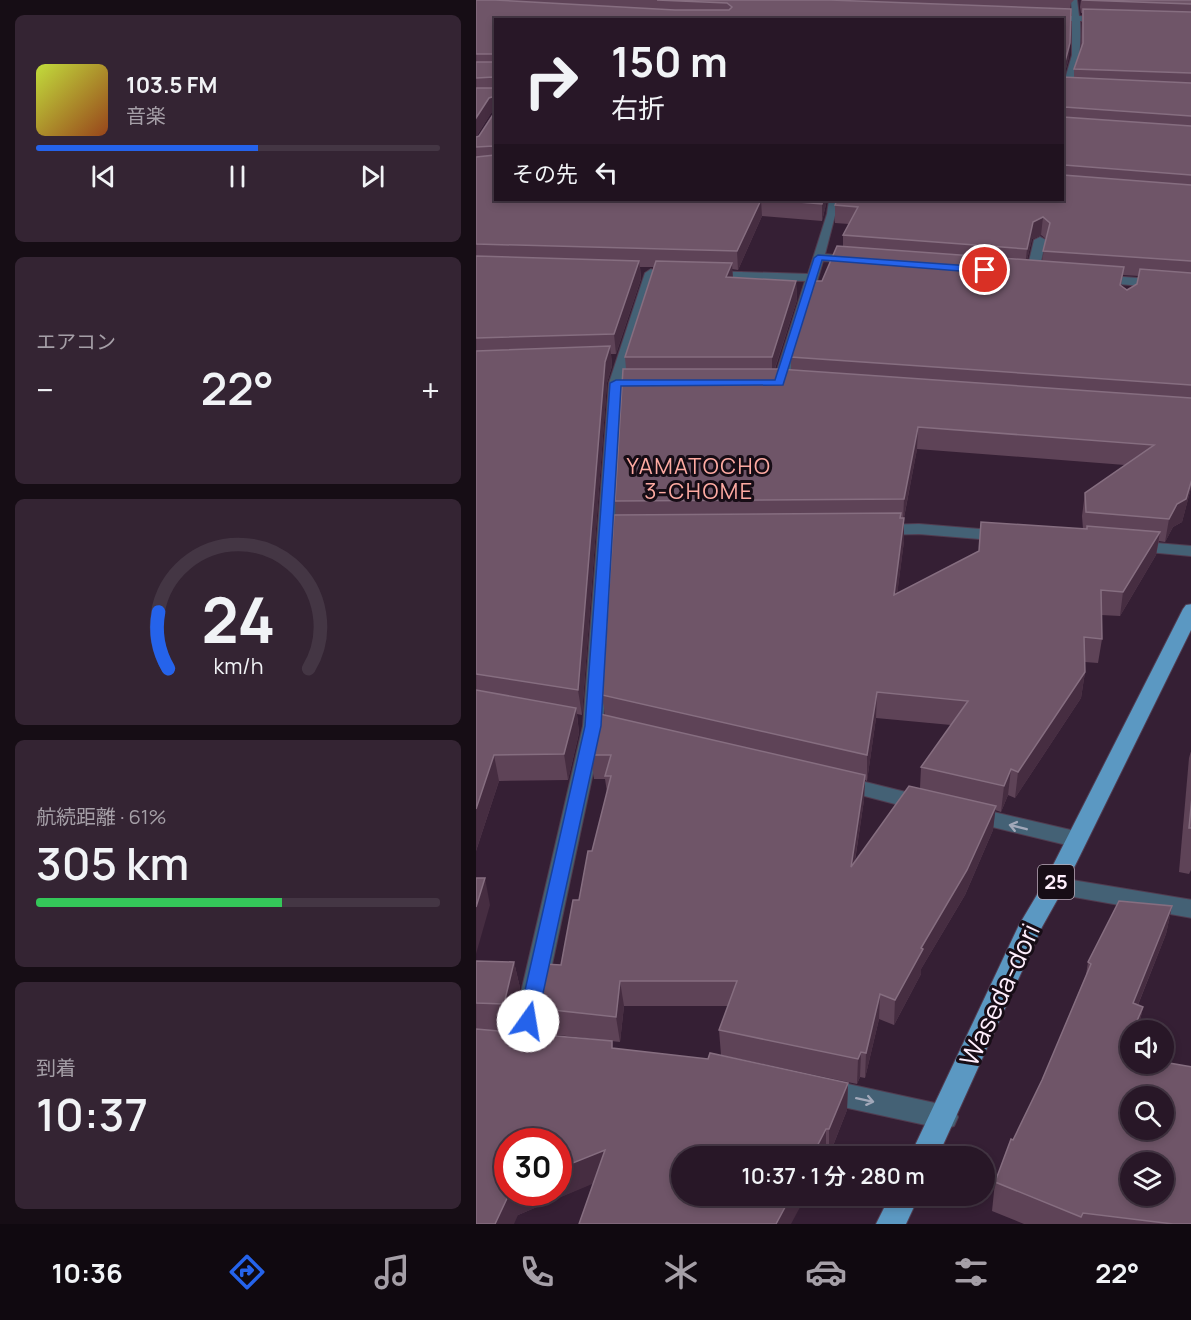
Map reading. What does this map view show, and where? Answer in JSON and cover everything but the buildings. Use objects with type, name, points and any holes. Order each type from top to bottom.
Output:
[{"type":"main road","name":"Waseda-dori","points":[[929,1146],[1031,925],[1054,886],[1192,609]]},
{"type":"main road","points":[[891,1224],[900,1206]]},
{"type":"street","points":[[1078,88],[1065,89],[1075,67],[1078,48],[1075,2],[1086,3]]},
{"type":"street","points":[[1064,19],[1120,20]]},
{"type":"street","points":[[780,383],[832,214],[834,201]]},
{"type":"street","points":[[1031,274],[1040,240]]},
{"type":"street","points":[[818,258],[864,261]]},
{"type":"street","points":[[522,1044],[593,726],[612,531],[621,383],[617,360],[651,273]]},
{"type":"street","points":[[697,275],[812,278]]},
{"type":"street","points":[[1087,278],[1130,287],[1192,286]]},
{"type":"street","points":[[861,530],[919,529],[1024,538]]},
{"type":"street","points":[[1117,545],[1192,551]]},
{"type":"street","points":[[570,722],[616,731]]},
{"type":"street","points":[[820,778],[1075,840]]},
{"type":"street","points":[[1054,886],[1192,909]]},
{"type":"street","points":[[800,1086],[944,1117]]},
{"type":"district","name":"YAMATOCHO 3-CHOME","points":[[699,479]]},
{"type":"route","points":[[528,1021],[593,726],[616,383],[780,383],[818,258],[985,270]]}]
